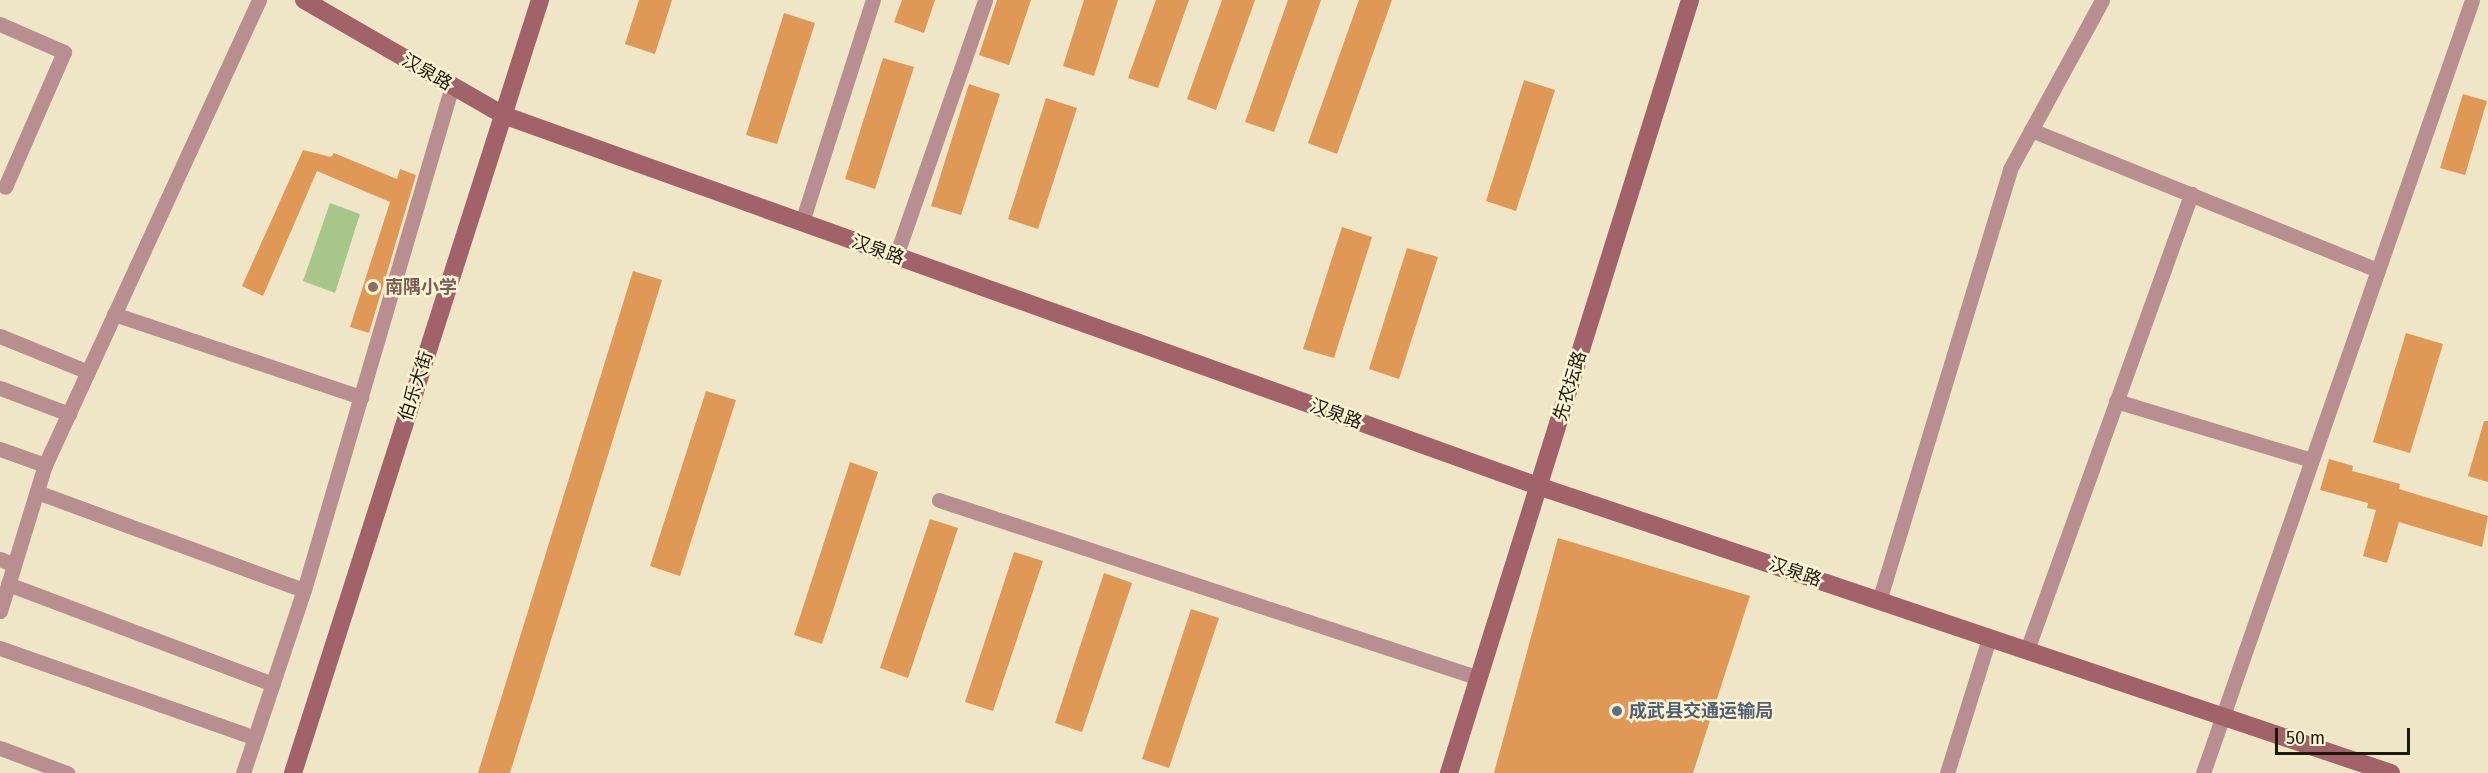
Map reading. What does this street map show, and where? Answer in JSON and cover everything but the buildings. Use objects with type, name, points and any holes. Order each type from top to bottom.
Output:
[{"type":"street","points":[[0,611],[8,584],[7,562],[37,492],[45,465],[259,0]]},
{"type":"street","name":"伯乐大街","points":[[293,773],[540,0]]},
{"type":"street","points":[[802,222],[873,0]]},
{"type":"street","points":[[896,256],[985,0]]},
{"type":"street","name":"先农坛路","points":[[1449,773],[1690,0]]},
{"type":"street","points":[[1879,600],[2010,169],[2102,0]]},
{"type":"street","points":[[2203,773],[2472,0]]},
{"type":"street","name":"汉泉路","points":[[308,1],[503,115],[1539,486],[2391,773]]},
{"type":"street","points":[[0,24],[64,52],[5,187]]},
{"type":"street","points":[[243,773],[304,590],[452,86]]},
{"type":"street","points":[[2031,130],[2378,270]]},
{"type":"street","points":[[2027,651],[2191,195]]},
{"type":"street","points":[[114,314],[361,397]]},
{"type":"street","points":[[0,336],[88,372]]},
{"type":"street","points":[[0,388],[69,414]]},
{"type":"street","points":[[2116,401],[2312,460]]},
{"type":"street","points":[[0,449],[45,465]]},
{"type":"street","points":[[37,492],[304,590]]},
{"type":"street","points":[[939,500],[1479,678]]},
{"type":"street","points":[[8,584],[273,684]]},
{"type":"street","points":[[1947,773],[1989,638]]},
{"type":"street","points":[[0,648],[255,738]]},
{"type":"street","points":[[0,748],[67,773]]},
{"type":"green space","points":[[330,203],[360,214],[335,293],[303,281]]},
{"type":"place","name":"南隅小学","points":[[373,287]]},
{"type":"place","name":"成武县交通运输局","points":[[1617,711]]}]
